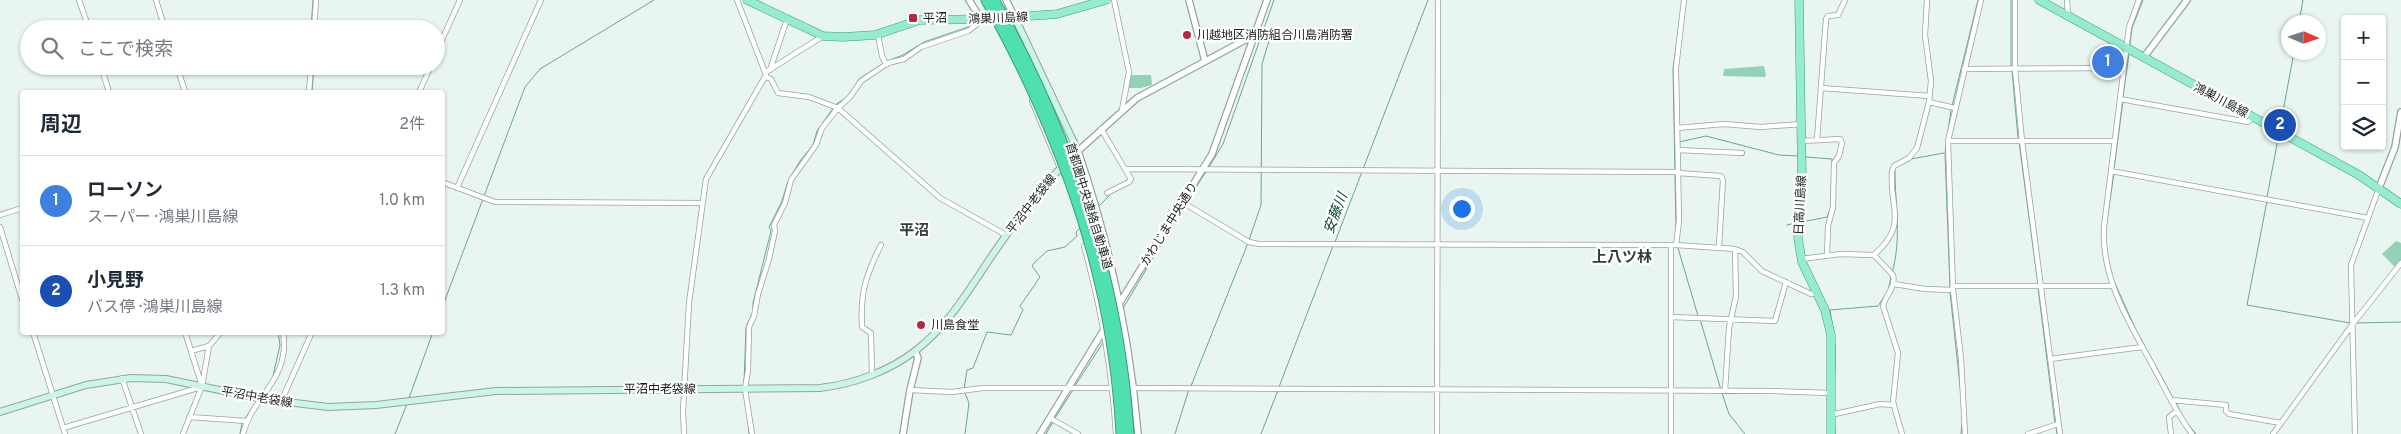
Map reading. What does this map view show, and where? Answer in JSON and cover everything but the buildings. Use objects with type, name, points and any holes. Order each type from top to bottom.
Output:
[{"type":"highway","name":"首都圏中央連絡自動車道","points":[[986,0],[996,10],[1047,102],[1072,163],[1089,214],[1117,332],[1129,434]]},
{"type":"highway","name":"首都圏中央連絡自動車道","points":[[994,0],[996,10],[1047,120],[1082,216],[1108,325],[1114,362],[1121,434]]},
{"type":"main road","name":"鴻巣川島線","points":[[747,0],[823,36],[854,38],[878,34],[920,20],[1015,18],[1057,14],[1086,3],[1106,0]]},
{"type":"main road","name":"日高川島線","points":[[1799,0],[1802,192],[1798,232],[1801,258],[1829,320],[1831,335],[1831,434]]},
{"type":"main road","name":"鴻巣川島線","points":[[2039,0],[2379,188],[2401,204]]},
{"type":"main road","points":[[1015,18],[1078,151]]},
{"type":"main road","name":"平沼中老袋線","points":[[0,412],[52,395],[99,382],[122,378],[151,378],[202,386],[263,399],[328,408],[496,391],[820,388],[843,384],[872,375],[915,351],[938,330],[1037,194],[1078,151]]},
{"type":"street","points":[[79,0],[86,20]]},
{"type":"street","points":[[156,0],[162,20]]},
{"type":"street","points":[[315,20],[316,0]]},
{"type":"street","points":[[445,34],[460,0]]},
{"type":"street","points":[[457,188],[540,0]]},
{"type":"street","points":[[737,0],[767,73],[778,93],[809,97],[838,108],[940,198],[1006,236]]},
{"type":"street","points":[[752,434],[745,389],[748,370],[749,327],[754,316],[758,294],[769,259],[776,220],[785,203],[791,180],[816,145],[819,132],[838,108],[850,97],[861,81],[885,64],[904,59],[934,41],[968,31],[976,25],[979,19],[970,0]]},
{"type":"street","points":[[1006,0],[1015,18]]},
{"type":"street","points":[[1114,0],[1129,72],[1122,110]]},
{"type":"street","points":[[1189,0],[1206,61]]},
{"type":"street","name":"かわじま中央通り","points":[[1040,434],[1216,145],[1266,0]]},
{"type":"street","points":[[1437,434],[1438,0]]},
{"type":"street","points":[[1671,434],[1671,317],[1678,172],[1676,68],[1684,0]]},
{"type":"street","points":[[1816,140],[1827,18],[1838,15],[1845,0]]},
{"type":"street","points":[[1801,258],[1827,255],[1874,255],[1887,242],[1896,223],[1892,175],[1894,166],[1909,158],[1917,148],[1930,96],[1930,70],[1924,35],[1927,0]]},
{"type":"street","points":[[1965,434],[1962,358],[1953,288],[1948,141],[1981,0]]},
{"type":"street","points":[[2015,0],[2015,69],[2022,141],[2060,434]]},
{"type":"street","points":[[2068,0],[2068,15]]},
{"type":"street","points":[[2139,0],[2129,27],[2103,248],[2113,286],[2142,347],[2192,434]]},
{"type":"street","points":[[2144,58],[2187,0]]},
{"type":"street","points":[[684,434],[689,304],[708,171],[767,73],[787,19]]},
{"type":"street","points":[[878,34],[885,64]]},
{"type":"street","points":[[767,73],[823,36]]},
{"type":"street","points":[[1138,434],[1120,303],[1078,151],[1137,98],[1246,40],[1254,39]]},
{"type":"street","points":[[1964,69],[2124,68]]},
{"type":"street","points":[[104,75],[108,90]]},
{"type":"street","points":[[180,75],[184,90]]},
{"type":"street","points":[[308,90],[310,75]]},
{"type":"street","points":[[420,90],[427,75]]},
{"type":"street","points":[[1821,88],[1930,96]]},
{"type":"street","points":[[1051,92],[1032,100],[1060,168]]},
{"type":"street","points":[[2120,100],[2248,122],[2253,117]]},
{"type":"street","points":[[1929,102],[1955,108]]},
{"type":"street","points":[[2355,434],[2351,265],[2379,188],[2398,148],[2401,112]]},
{"type":"street","points":[[1677,128],[1724,124],[1766,127],[1802,124]]},
{"type":"street","points":[[1101,129],[1126,169],[1131,181],[1108,193]]},
{"type":"street","points":[[1802,141],[1840,139],[1842,143],[1839,156],[1834,163],[1833,206],[1828,223],[1827,255]]},
{"type":"street","points":[[1948,141],[2115,141]]},
{"type":"street","points":[[1678,150],[1742,153]]},
{"type":"street","points":[[1126,169],[1678,172],[1721,176],[1723,180],[1719,246]]},
{"type":"street","points":[[2111,171],[2368,218]]},
{"type":"street","points":[[445,183],[495,202],[702,203]]},
{"type":"street","points":[[1182,202],[1249,242],[1259,244],[1719,246],[1743,252],[1762,271],[1811,294],[1817,294]]},
{"type":"street","points":[[0,215],[20,209]]},
{"type":"street","points":[[0,226],[20,292]]},
{"type":"street","points":[[1104,242],[1084,246],[1094,283],[1112,388],[1116,434]]},
{"type":"street","points":[[872,375],[871,333],[862,328],[861,312],[866,277],[881,245]]},
{"type":"street","points":[[1725,391],[1731,318],[1736,296],[1735,249]]},
{"type":"street","points":[[1874,255],[1893,275],[1894,284],[1883,306],[1898,353],[1894,405],[1902,434]]},
{"type":"street","points":[[2273,434],[2352,325],[2401,263]]},
{"type":"street","points":[[1671,317],[1775,321],[1786,282]]},
{"type":"street","points":[[1894,284],[1925,289],[2040,285],[2113,286]]},
{"type":"street","points":[[34,335],[65,434]]},
{"type":"street","points":[[186,335],[202,386]]},
{"type":"street","points":[[183,434],[202,386],[209,346],[218,335]]},
{"type":"street","points":[[244,434],[247,421],[276,379],[284,347],[283,335]]},
{"type":"street","points":[[281,402],[311,335]]},
{"type":"street","points":[[190,351],[209,346]]},
{"type":"street","points":[[2050,359],[2142,347]]},
{"type":"street","points":[[903,434],[910,390],[918,358],[915,351]]},
{"type":"street","points":[[122,378],[141,434]]},
{"type":"street","points":[[63,428],[202,386]]},
{"type":"street","points":[[910,390],[952,392],[983,388],[1112,388]]},
{"type":"street","points":[[1133,388],[1671,390],[1830,394]]},
{"type":"street","points":[[2171,400],[2226,405],[2226,411],[2229,414],[2281,423]]},
{"type":"street","points":[[1830,415],[1880,404],[1894,405]]},
{"type":"street","points":[[2171,434],[2169,417],[2178,411]]},
{"type":"street","points":[[189,417],[247,421]]},
{"type":"street","points":[[1050,418],[1078,434]]},
{"type":"street","points":[[2028,434],[2058,424]]},
{"type":"green space","points":[[1764,66],[1765,77],[1723,76],[1724,69]]},
{"type":"green space","points":[[1131,75],[1151,75],[1152,85],[1141,88],[1128,88]]},
{"type":"green space","points":[[2396,241],[2401,243],[2401,261],[2395,267],[2382,254]]},
{"type":"waterway","points":[[312,20],[313,0]]},
{"type":"waterway","points":[[445,300],[525,87],[540,69],[654,0]]},
{"type":"waterway","points":[[1209,167],[1223,144],[1274,0]]},
{"type":"waterway","name":"安藤川","points":[[1335,242],[1428,0]]},
{"type":"waterway","points":[[1952,106],[1978,0]]},
{"type":"waterway","points":[[2011,0],[2011,66]]},
{"type":"waterway","points":[[2130,45],[2132,28],[2143,0]]},
{"type":"waterway","points":[[2300,15],[2303,0]]},
{"type":"waterway","points":[[890,60],[903,55],[924,42],[971,26]]},
{"type":"waterway","points":[[1249,240],[1261,205],[1262,64],[1273,28]]},
{"type":"waterway","points":[[1676,229],[1673,69],[1678,33]]},
{"type":"waterway","points":[[2123,97],[2129,54]]},
{"type":"waterway","points":[[2280,128],[2293,60]]},
{"type":"waterway","points":[[852,91],[859,79],[884,63]]},
{"type":"waterway","points":[[2012,70],[2018,138]]},
{"type":"waterway","points":[[312,90],[313,75]]},
{"type":"waterway","points":[[835,105],[844,99]]},
{"type":"waterway","points":[[2114,169],[2123,101]]},
{"type":"waterway","points":[[790,178],[800,161],[813,145],[817,131],[833,108]]},
{"type":"waterway","points":[[1950,288],[1945,153],[1951,110]]},
{"type":"waterway","points":[[2267,197],[2279,134]]},
{"type":"waterway","points":[[1679,142],[1706,136],[1779,155],[1799,156]]},
{"type":"waterway","points":[[2019,142],[2038,284]]},
{"type":"waterway","points":[[1911,159],[1944,153]]},
{"type":"waterway","points":[[1806,157],[1832,159],[1831,201]]},
{"type":"waterway","points":[[1892,273],[1897,247],[1895,171]]},
{"type":"waterway","points":[[1186,202],[1206,172]]},
{"type":"waterway","points":[[2106,228],[2114,173]]},
{"type":"waterway","points":[[753,310],[753,303],[771,231],[769,227],[782,201],[788,181]]},
{"type":"waterway","points":[[1098,207],[1109,196],[1109,193]]},
{"type":"waterway","points":[[2267,201],[2247,305],[2350,323]]},
{"type":"waterway","points":[[1122,310],[1184,206]]},
{"type":"waterway","points":[[1802,222],[1827,217],[1830,210]]},
{"type":"waterway","points":[[1787,225],[1796,223]]},
{"type":"waterway","points":[[964,389],[967,370],[973,368],[987,332],[1011,335],[1023,310],[1020,306],[1040,277],[1032,266],[1034,263],[1047,251],[1065,247],[1077,236],[1076,232],[1081,227]]},
{"type":"waterway","points":[[1191,386],[1248,243]]},
{"type":"waterway","name":"安藤川","points":[[1279,387],[1333,246]]},
{"type":"waterway","points":[[1678,248],[1698,316]]},
{"type":"waterway","points":[[1834,334],[1830,310],[1878,306],[1888,291],[1891,277]]},
{"type":"waterway","points":[[2114,281],[2136,330],[2173,398]]},
{"type":"waterway","points":[[2038,288],[2055,423]]},
{"type":"waterway","points":[[1950,292],[1961,395]]},
{"type":"waterway","points":[[744,384],[746,327],[752,314]]},
{"type":"waterway","points":[[1700,319],[1721,390]]},
{"type":"waterway","points":[[2357,323],[2401,322]]},
{"type":"waterway","points":[[273,376],[280,345],[278,335]]},
{"type":"waterway","points":[[409,398],[432,335]]},
{"type":"waterway","points":[[1075,386],[1104,341]]},
{"type":"waterway","points":[[1835,345],[1835,371]]},
{"type":"waterway","points":[[260,397],[266,388]]},
{"type":"waterway","points":[[1175,434],[1189,389]]},
{"type":"waterway","points":[[1055,418],[1073,390]]},
{"type":"waterway","name":"安藤川","points":[[1261,434],[1278,390]]},
{"type":"waterway","points":[[965,393],[969,403],[965,434]]},
{"type":"waterway","points":[[1722,393],[1729,414],[1745,434]]},
{"type":"waterway","points":[[2175,401],[2185,420]]},
{"type":"waterway","points":[[395,434],[407,404]]},
{"type":"waterway","points":[[244,420],[252,408]]},
{"type":"waterway","points":[[748,422],[749,434]]},
{"type":"waterway","points":[[1046,434],[1053,422]]},
{"type":"waterway","points":[[240,434],[242,423]]},
{"type":"waterway","points":[[1961,434],[1962,423]]},
{"type":"waterway","points":[[2187,423],[2196,434]]},
{"type":"waterway","points":[[2056,427],[2057,434]]},
{"type":"waterway","points":[[1835,428],[1835,434]]},
{"type":"place","name":"平沼","points":[[913,18]]},
{"type":"place","name":"川越地区消防組合川島消防署","points":[[1187,35]]},
{"type":"place","name":"ローソン","points":[[2108,62]]},
{"type":"place","name":"小見野","points":[[2280,125]]},
{"type":"place","name":"川島食堂","points":[[921,325]]},
{"type":"district","name":"平沼","points":[[914,230]]},
{"type":"district","name":"上八ツ林","points":[[1622,257]]}]
